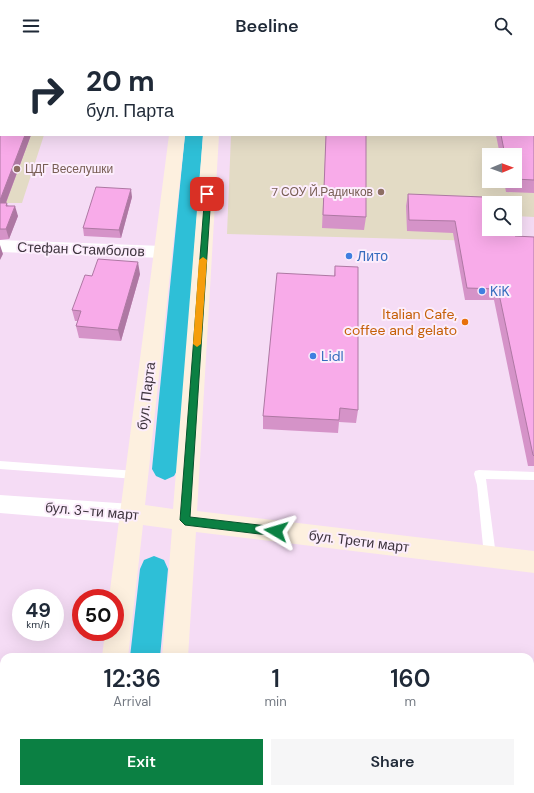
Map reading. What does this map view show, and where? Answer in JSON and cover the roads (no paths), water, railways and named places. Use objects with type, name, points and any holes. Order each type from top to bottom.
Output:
[{"type":"main road","name":"бул. Парта","points":[[115,653],[177,136]]},
{"type":"main road","points":[[175,653],[211,136]]},
{"type":"main road","name":"бул. 3-ти март","points":[[132,514],[185,520]]},
{"type":"main road","name":"бул. Трети март","points":[[185,520],[534,562]]},
{"type":"street","name":"Стефан Стамболов","points":[[0,246],[163,252]]},
{"type":"street","name":"бул. 3-ти март","points":[[0,504],[132,514]]},
{"type":"lane","points":[[0,465],[136,475]]},
{"type":"lane","points":[[490,556],[482,485],[479,474],[534,476]]},
{"type":"waterway","points":[[165,469],[194,136]]},
{"type":"waterway","points":[[145,653],[154,569]]},
{"type":"place","name":"ЦДГ Веселушки","points":[[17,169]]},
{"type":"place","name":"7 СОУ Й.Радичков","points":[[381,192]]},
{"type":"place","name":"Лито","points":[[349,256]]},
{"type":"place","name":"KiK","points":[[482,291]]},
{"type":"place","name":"Italian Cafe, coffee and gelato","points":[[465,322]]},
{"type":"place","name":"Lidl","points":[[313,356]]}]
